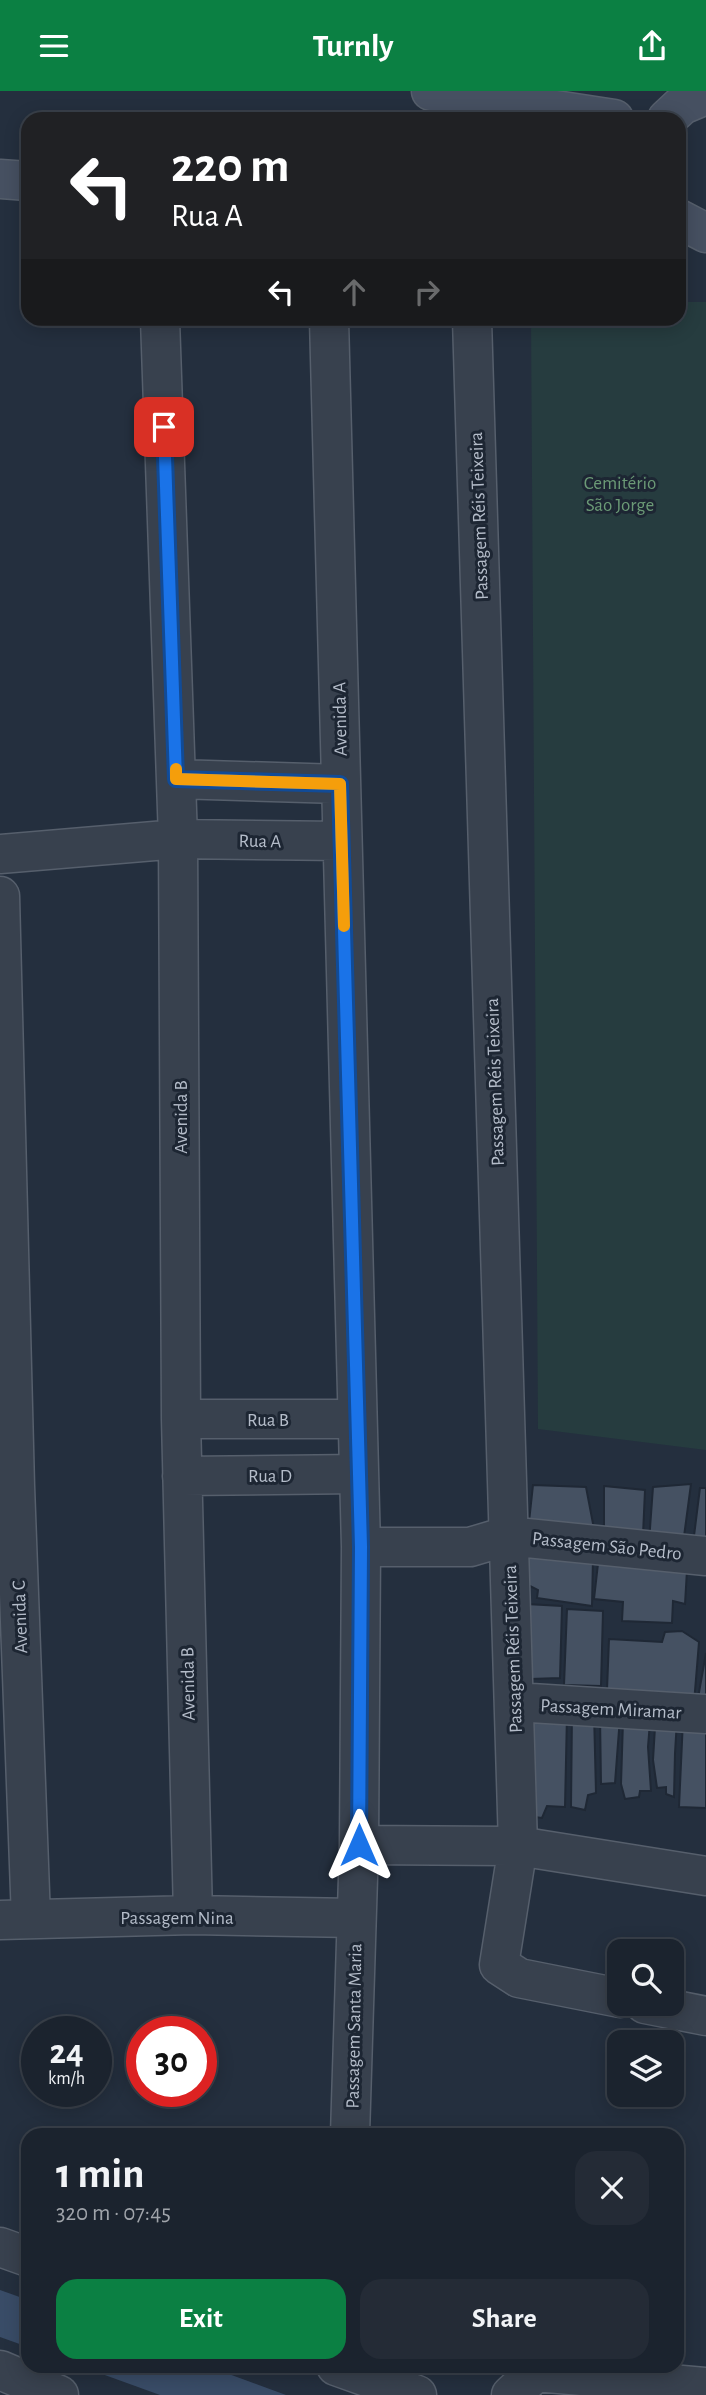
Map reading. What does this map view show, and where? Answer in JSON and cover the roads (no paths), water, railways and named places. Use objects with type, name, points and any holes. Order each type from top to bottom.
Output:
[{"type":"street","points":[[431,91],[568,112]]},
{"type":"street","points":[[667,91],[667,112]]},
{"type":"street","points":[[674,112],[682,105],[706,95]]},
{"type":"street","points":[[0,179],[21,180]]},
{"type":"street","points":[[686,223],[706,233]]},
{"type":"street","points":[[686,232],[706,233]]},
{"type":"street","name":"Avenida B","points":[[160,326],[178,839],[181,1419],[193,1915]]},
{"type":"street","name":"Avenida A","points":[[329,326],[355,1419],[361,1547],[359,1845],[355,1918]]},
{"type":"street","name":"Passagem Réis Teixeira","points":[[472,326],[518,1846],[499,1965],[519,1978],[607,1996]]},
{"type":"street","points":[[176,779],[340,784]]},
{"type":"street","name":"Rua A","points":[[0,854],[178,839],[342,841]]},
{"type":"street","name":"Avenida C","points":[[0,896],[15,1919]]},
{"type":"street","name":"Rua B","points":[[181,1419],[355,1419]]},
{"type":"street","name":"Rua D","points":[[182,1476],[358,1474]]},
{"type":"street","points":[[361,1547],[470,1547],[507,1536]]},
{"type":"street","name":"Passagem São Pedro","points":[[507,1536],[706,1556]]},
{"type":"street","name":"Passagem Miramar","points":[[515,1702],[706,1714]]},
{"type":"street","points":[[359,1845],[518,1846],[706,1876]]},
{"type":"street","name":"Passagem Nina","points":[[15,1919],[193,1915],[355,1918]]},
{"type":"street","name":"Passagem Santa Maria","points":[[350,2128],[355,1918]]},
{"type":"street","points":[[684,2012],[706,2016]]},
{"type":"street","points":[[0,2247],[21,2254]]},
{"type":"street","points":[[0,2370],[59,2395]]},
{"type":"street","points":[[358,2373],[417,2395]]},
{"type":"street","points":[[510,2395],[535,2373]]},
{"type":"street","points":[[547,2373],[706,2387]]},
{"type":"water","points":[[0,2290],[21,2298],[21,2344],[0,2337]]},
{"type":"water","points":[[99,2373],[226,2373],[286,2395],[160,2395]]},
{"type":"park label","name":"Cemitério São Jorge","points":[[620,493]]}]
